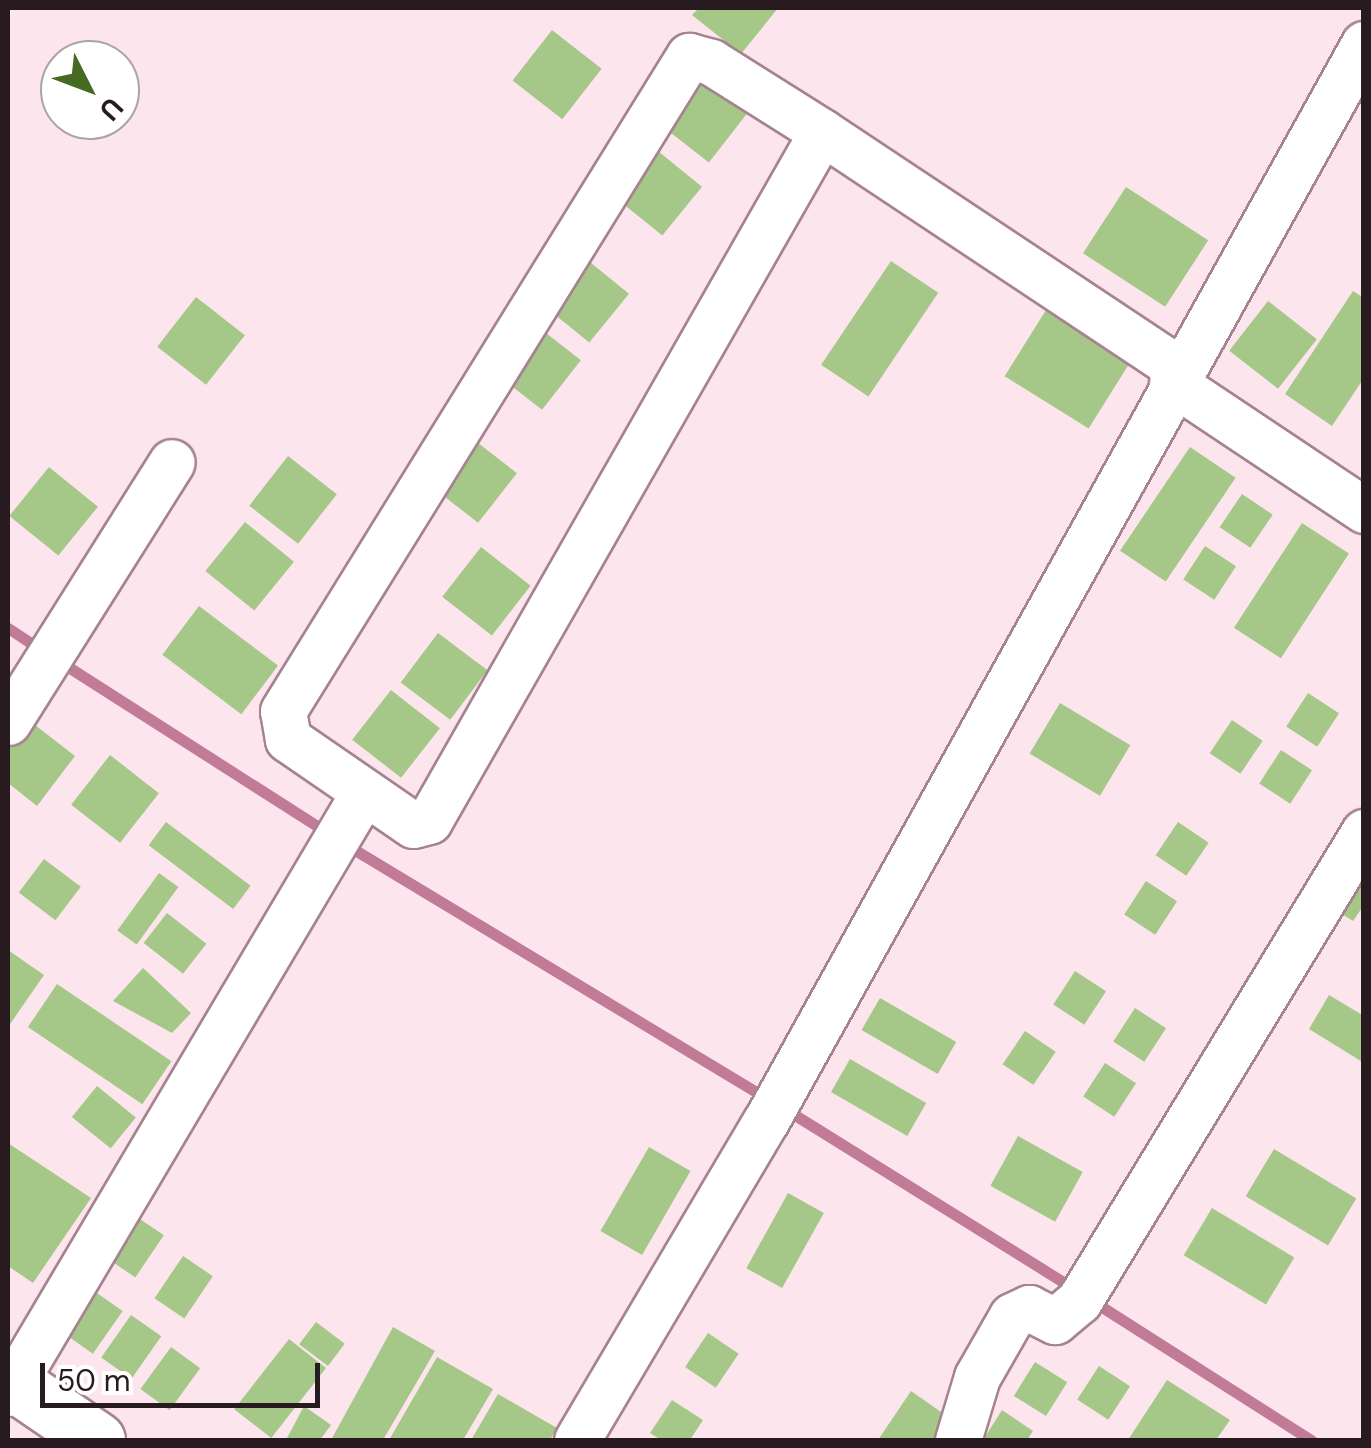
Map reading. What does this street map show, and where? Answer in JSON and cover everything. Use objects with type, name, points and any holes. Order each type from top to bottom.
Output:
[{"type":"street","points":[[577,1440],[766,1121],[785,1081],[1183,385],[1364,44]]},
{"type":"street","points":[[346,824],[288,739],[283,710],[684,59],[703,58],[822,132],[1364,510]]},
{"type":"street","points":[[346,824],[414,826],[429,821],[822,132]]},
{"type":"street","points":[[8,722],[172,462]]},
{"type":"street","points":[[97,1440],[10,1385],[346,824]]},
{"type":"street","points":[[958,1440],[977,1377],[1012,1316],[1029,1308],[1055,1321],[1083,1294],[1364,832]]},
{"type":"building","points":[[699,8],[778,8],[741,54],[692,15]]},
{"type":"building","points":[[552,30],[602,69],[562,119],[513,80]]},
{"type":"building","points":[[698,74],[748,113],[709,162],[659,124]]},
{"type":"building","points":[[653,147],[702,187],[662,236],[613,196]]},
{"type":"building","points":[[1126,187],[1208,240],[1165,307],[1083,253]]},
{"type":"building","points":[[580,254],[629,294],[589,343],[540,303]]},
{"type":"building","points":[[891,261],[938,293],[868,397],[821,365]]},
{"type":"building","points":[[1353,291],[1364,298],[1364,378],[1332,426],[1285,394]]},
{"type":"building","points":[[196,297],[245,335],[206,385],[157,347]]},
{"type":"building","points":[[1268,301],[1317,339],[1278,389],[1229,351]]},
{"type":"building","points":[[1046,310],[1130,362],[1089,429],[1005,376]]},
{"type":"building","points":[[532,322],[581,360],[542,410],[493,372]]},
{"type":"building","points":[[468,435],[517,473],[478,523],[429,485]]},
{"type":"building","points":[[1190,447],[1236,478],[1166,581],[1120,551]]},
{"type":"building","points":[[288,456],[337,494],[298,544],[249,506]]},
{"type":"building","points":[[49,467],[98,507],[58,556],[9,516]]},
{"type":"building","points":[[1242,494],[1273,515],[1250,548],[1220,527]]},
{"type":"building","points":[[245,522],[294,562],[254,611],[205,571]]},
{"type":"building","points":[[1302,523],[1349,553],[1281,658],[1234,628]]},
{"type":"building","points":[[1205,546],[1236,566],[1214,600],[1183,580]]},
{"type":"building","points":[[481,547],[531,586],[492,635],[442,597]]},
{"type":"building","points":[[199,606],[278,666],[241,714],[162,655]]},
{"type":"building","points":[[438,633],[488,670],[450,720],[401,683]]},
{"type":"building","points":[[391,690],[440,728],[401,778],[352,740]]},
{"type":"building","points":[[1308,693],[1339,713],[1317,747],[1286,727]]},
{"type":"building","points":[[1060,703],[1130,745],[1100,796],[1030,754]]},
{"type":"building","points":[[26,718],[75,756],[37,806],[8,783],[8,742]]},
{"type":"building","points":[[1232,720],[1263,741],[1240,774],[1210,753]]},
{"type":"building","points":[[1281,750],[1312,770],[1290,804],[1259,784]]},
{"type":"building","points":[[110,755],[159,793],[120,843],[71,805]]},
{"type":"building","points":[[166,822],[251,886],[233,909],[149,845]]},
{"type":"building","points":[[1178,822],[1209,843],[1186,876],[1156,855]]},
{"type":"building","points":[[44,859],[81,887],[55,920],[19,893]]},
{"type":"building","points":[[1344,867],[1364,880],[1364,905],[1353,921],[1322,901]]},
{"type":"building","points":[[159,873],[178,887],[137,945],[117,930]]},
{"type":"building","points":[[1146,881],[1177,901],[1155,935],[1124,915]]},
{"type":"building","points":[[167,913],[206,944],[183,974],[144,943]]},
{"type":"building","points":[[8,950],[44,975],[8,1027]]},
{"type":"building","points":[[143,968],[191,1013],[172,1033],[113,1001]]},
{"type":"building","points":[[1075,971],[1106,991],[1084,1025],[1053,1005]]},
{"type":"building","points":[[57,984],[171,1061],[142,1104],[28,1027]]},
{"type":"building","points":[[1329,995],[1364,1016],[1364,1063],[1309,1029]]},
{"type":"building","points":[[880,998],[956,1042],[938,1074],[862,1030]]},
{"type":"building","points":[[1135,1008],[1166,1028],[1144,1062],[1113,1042]]},
{"type":"building","points":[[1025,1031],[1056,1052],[1033,1085],[1003,1064]]},
{"type":"building","points":[[850,1059],[926,1103],[907,1136],[831,1092]]},
{"type":"building","points":[[1105,1063],[1136,1083],[1114,1117],[1083,1097]]},
{"type":"building","points":[[97,1086],[136,1117],[111,1149],[72,1117]]},
{"type":"building","points":[[1018,1136],[1083,1172],[1055,1222],[990,1186]]},
{"type":"building","points":[[8,1143],[91,1198],[33,1283],[8,1266]]},
{"type":"building","points":[[649,1147],[691,1171],[642,1255],[600,1231]]},
{"type":"building","points":[[1274,1149],[1356,1198],[1328,1246],[1246,1196]]},
{"type":"building","points":[[788,1193],[824,1213],[782,1288],[746,1268]]},
{"type":"building","points":[[1212,1208],[1294,1257],[1266,1305],[1184,1255]]},
{"type":"building","points":[[134,1215],[164,1235],[135,1277],[105,1257]]},
{"type":"building","points":[[183,1256],[213,1276],[184,1318],[154,1298]]},
{"type":"building","points":[[94,1291],[123,1311],[93,1354],[64,1334]]},
{"type":"building","points":[[131,1315],[161,1336],[131,1379],[101,1358]]},
{"type":"building","points":[[316,1322],[345,1344],[328,1366],[299,1344]]},
{"type":"building","points":[[393,1327],[435,1351],[383,1440],[331,1440]]},
{"type":"building","points":[[708,1333],[739,1354],[716,1388],[685,1367]]},
{"type":"building","points":[[289,1339],[326,1368],[271,1438],[234,1409]]},
{"type":"building","points":[[171,1347],[200,1368],[170,1410],[140,1389]]},
{"type":"building","points":[[437,1357],[493,1389],[463,1440],[389,1440]]},
{"type":"building","points":[[1035,1362],[1067,1382],[1046,1416],[1014,1396]]},
{"type":"building","points":[[1099,1366],[1130,1386],[1108,1420],[1077,1400]]},
{"type":"building","points":[[1167,1380],[1230,1420],[1216,1440],[1128,1440]]},
{"type":"building","points":[[911,1391],[951,1419],[937,1440],[878,1440]]},
{"type":"building","points":[[498,1394],[557,1428],[550,1440],[471,1440]]},
{"type":"building","points":[[672,1400],[703,1420],[690,1440],[661,1440],[650,1433]]},
{"type":"building","points":[[304,1406],[331,1425],[320,1440],[286,1440]]},
{"type":"building","points":[[1002,1410],[1033,1431],[1027,1440],[983,1440]]},
{"type":"waterway","points":[[8,628],[43,651]]},
{"type":"waterway","points":[[59,661],[329,834]]},
{"type":"waterway","points":[[345,844],[766,1098]]},
{"type":"waterway","points":[[782,1107],[1076,1290]]},
{"type":"waterway","points":[[1091,1300],[1311,1440]]}]
